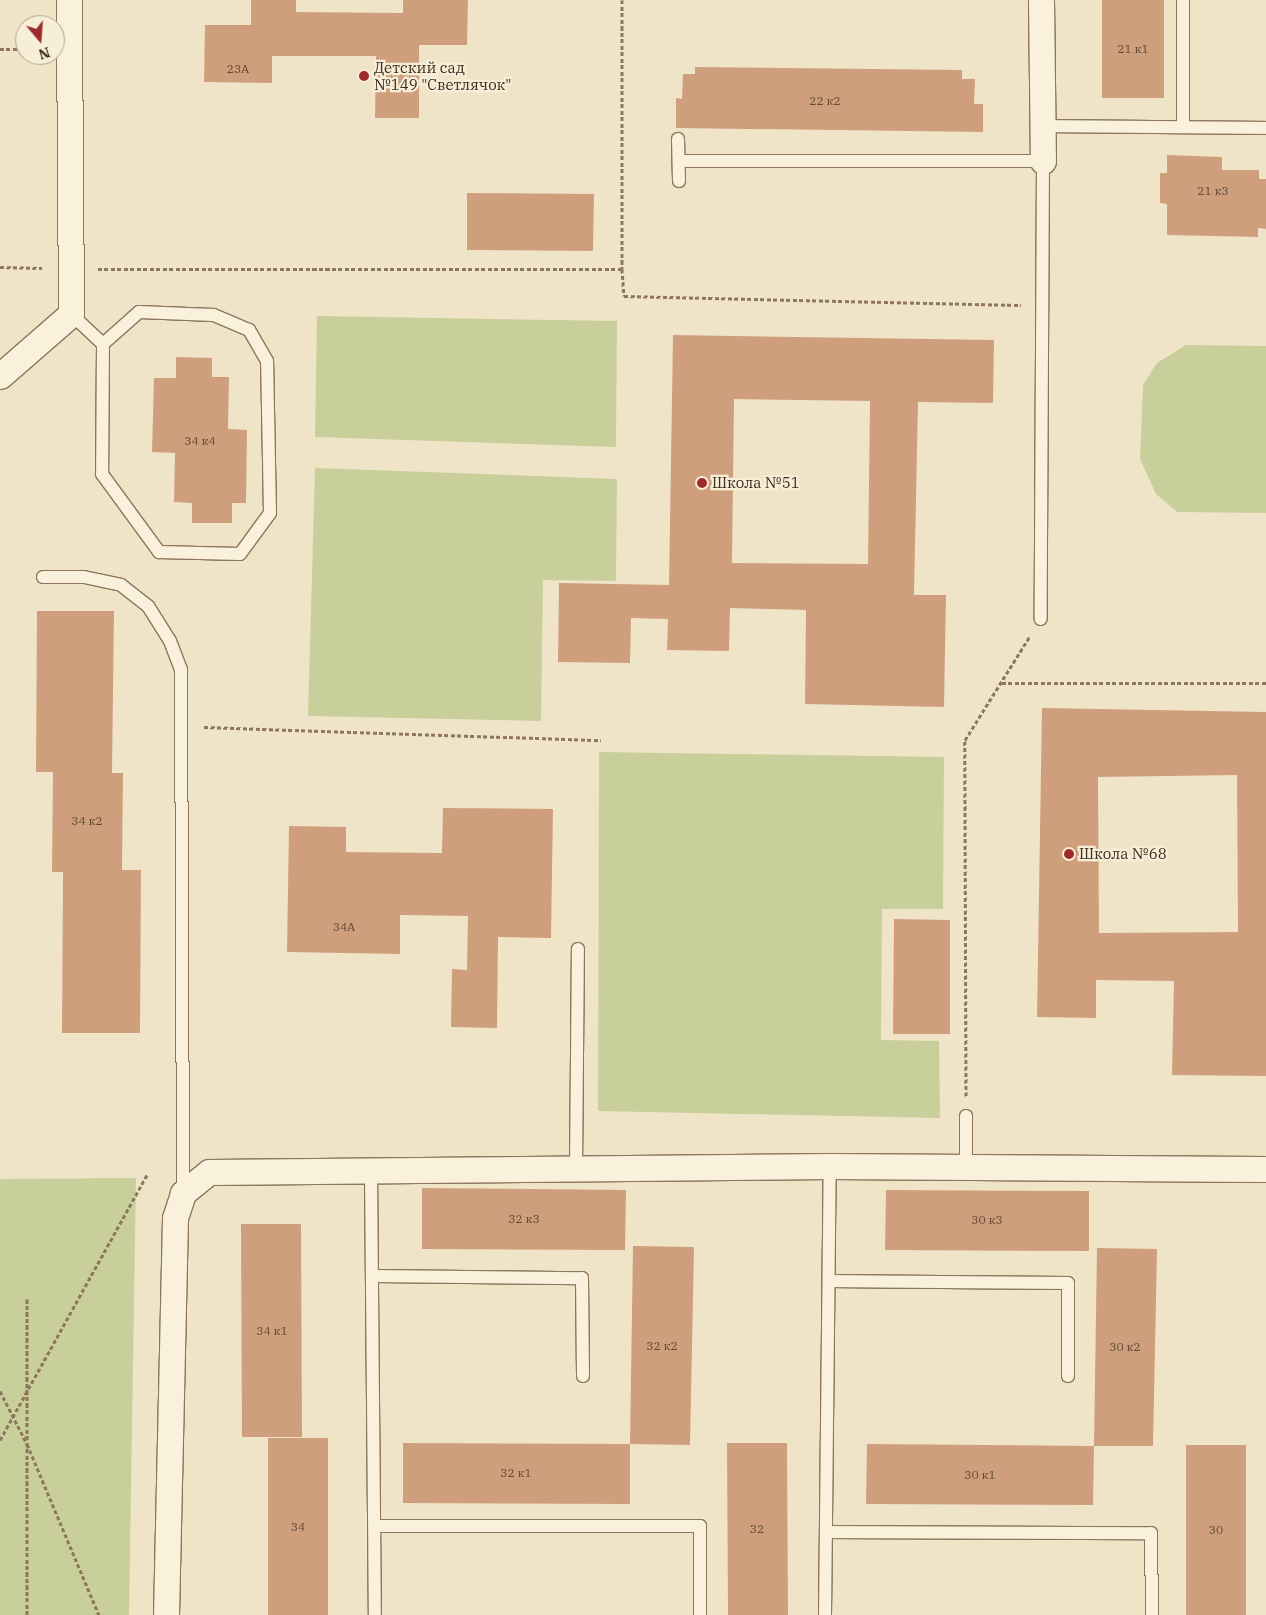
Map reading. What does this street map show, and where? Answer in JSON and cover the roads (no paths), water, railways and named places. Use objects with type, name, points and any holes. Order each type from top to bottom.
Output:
[{"type":"street","points":[[0,376],[71,314],[69,0]]},
{"type":"street","points":[[1041,0],[1043,161]]},
{"type":"street","points":[[166,1615],[175,1218],[183,1193],[209,1172],[576,1170],[830,1166],[1266,1169]]},
{"type":"lane","points":[[1183,127],[1184,0]]},
{"type":"lane","points":[[1042,126],[1266,128]]},
{"type":"lane","points":[[678,139],[679,181]]},
{"type":"lane","points":[[679,161],[1043,161],[1041,619]]},
{"type":"lane","points":[[71,314],[103,344],[102,474],[160,552],[240,554],[270,513],[267,360],[249,330],[213,316],[140,312],[103,344]]},
{"type":"lane","points":[[43,577],[84,577],[121,585],[148,606],[170,641],[181,670],[183,726],[183,1193]]},
{"type":"lane","points":[[576,1170],[578,949]]},
{"type":"lane","points":[[966,1116],[966,1167]]},
{"type":"lane","points":[[825,1615],[830,1166]]},
{"type":"lane","points":[[371,1171],[374,1276],[375,1615]]},
{"type":"lane","points":[[374,1276],[582,1278],[583,1376]]},
{"type":"lane","points":[[829,1280],[1068,1284],[1068,1376]]},
{"type":"lane","points":[[375,1526],[700,1526],[700,1615]]},
{"type":"lane","points":[[826,1532],[1151,1533],[1152,1615]]},
{"type":"place","name":"Детский сад №149 \"Светлячок\"","points":[[364,76]]},
{"type":"place","name":"Школа №51","points":[[702,483]]},
{"type":"place","name":"Школа №68","points":[[1069,854]]}]
